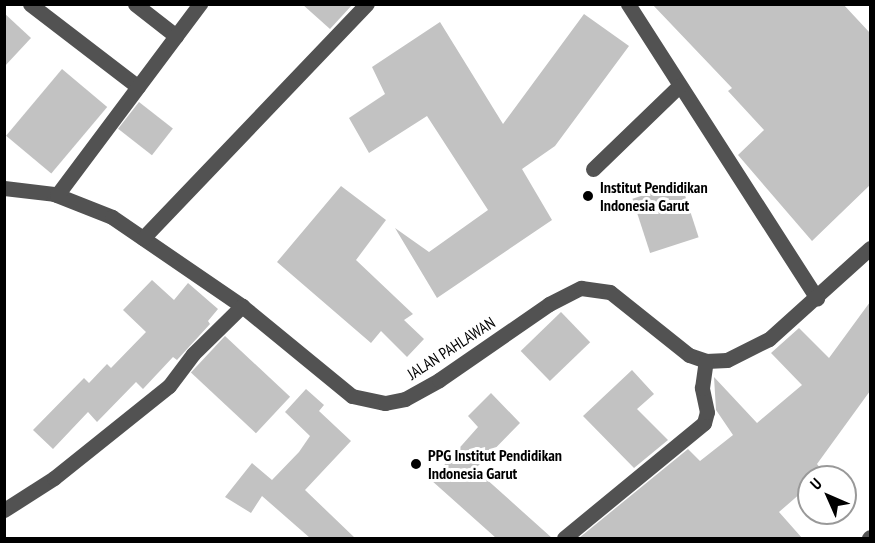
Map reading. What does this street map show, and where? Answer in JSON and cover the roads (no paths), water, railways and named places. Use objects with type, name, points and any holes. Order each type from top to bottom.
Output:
[{"type":"street","points":[[30,4],[138,87]]},
{"type":"street","points":[[135,4],[176,36]]},
{"type":"street","points":[[57,195],[200,4]]},
{"type":"street","points":[[143,238],[368,4]]},
{"type":"street","points":[[628,4],[817,298]]},
{"type":"street","points":[[593,169],[679,86]]},
{"type":"street","name":"JALAN PAHLAWAN","points":[[4,188],[57,195],[112,217],[242,306],[352,396],[385,404],[405,399],[439,380],[549,304],[581,288],[610,292],[689,355],[705,362]]},
{"type":"street","points":[[564,538],[704,423],[706,412],[702,388],[705,362],[727,360],[769,339],[870,248]]},
{"type":"street","points":[[4,510],[63,471],[169,386],[193,354],[242,306]]},
{"type":"place","name":"Institut Pendidikan Indonesia Garut","points":[[588,196]]},
{"type":"place","name":"PPG Institut Pendidikan Indonesia Garut","points":[[416,464]]}]
